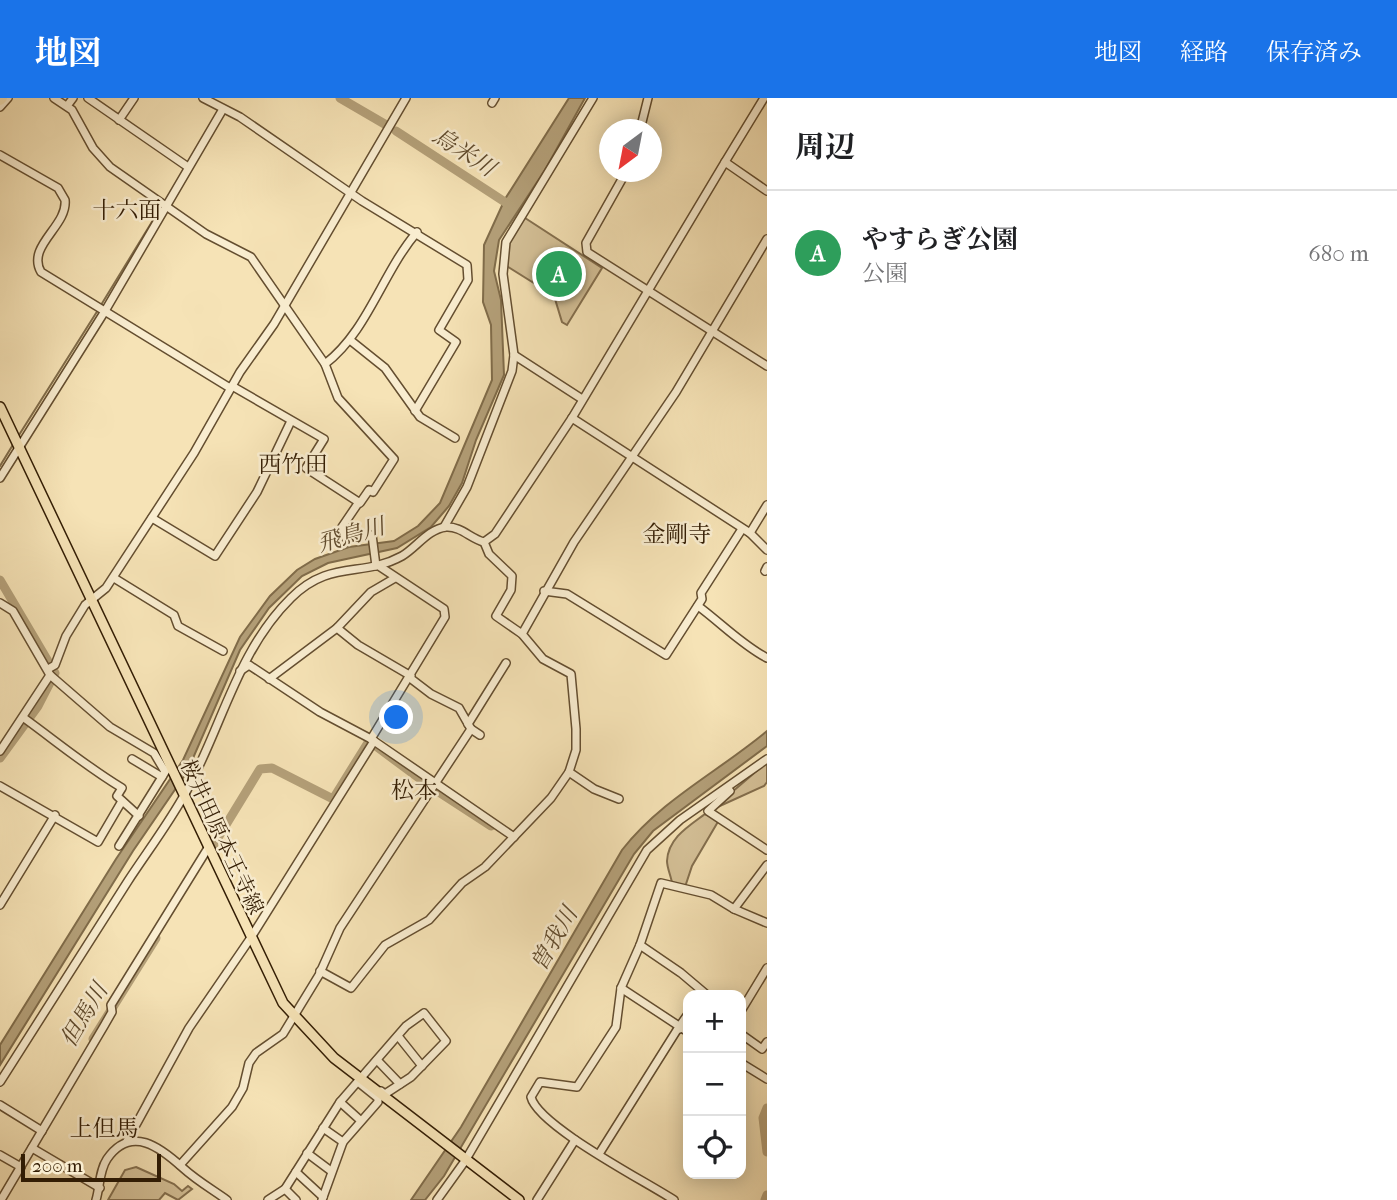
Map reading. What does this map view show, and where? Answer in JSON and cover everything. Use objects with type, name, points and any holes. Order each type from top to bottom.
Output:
[{"type":"main road","name":"桜井田原本王寺線","points":[[0,407],[91,598],[166,770],[183,796],[283,1003],[320,1045],[360,1081],[519,1200]]},
{"type":"street","points":[[0,107],[8,98]]},
{"type":"street","points":[[54,98],[72,110],[93,148],[104,161],[206,234],[251,257],[325,363],[338,398],[394,459],[373,492],[369,490],[342,527],[347,542]]},
{"type":"street","points":[[67,106],[73,98]]},
{"type":"street","points":[[88,98],[188,167]]},
{"type":"street","points":[[119,120],[134,98]]},
{"type":"street","points":[[203,98],[240,117],[349,192],[466,264],[469,271],[459,300],[439,330],[456,342],[415,411]]},
{"type":"street","points":[[0,751],[55,665],[66,636],[91,598],[106,588],[114,578],[152,518],[285,304],[407,98]]},
{"type":"street","points":[[0,1082],[183,796],[240,671],[267,624],[300,589],[331,572],[378,566],[404,555],[423,538],[444,527],[467,488],[506,391],[514,355],[503,274],[506,242],[593,98]]},
{"type":"street","points":[[643,119],[648,98]]},
{"type":"street","points":[[484,542],[495,534],[572,418],[764,98]]},
{"type":"street","points":[[0,478],[17,443],[223,109]]},
{"type":"street","points":[[0,155],[61,192],[66,209],[38,253],[37,264],[44,274],[231,387],[324,439],[306,468],[359,502]]},
{"type":"street","points":[[725,162],[767,191]]},
{"type":"street","points":[[621,182],[585,249],[588,254],[767,366]]},
{"type":"street","points":[[325,363],[350,340],[416,232]]},
{"type":"street","points":[[522,634],[544,591],[633,458],[767,239]]},
{"type":"street","points":[[350,340],[385,368],[415,411],[455,438]]},
{"type":"street","points":[[514,355],[582,399]]},
{"type":"street","points":[[572,418],[746,531],[767,550]]},
{"type":"street","points":[[152,518],[215,556],[257,492],[291,421]]},
{"type":"street","points":[[544,591],[567,594],[666,655],[702,600],[701,593],[767,505]]},
{"type":"street","points":[[320,971],[351,988],[385,944],[429,920],[456,889],[485,867],[551,798],[569,772],[576,750],[571,674],[542,659],[522,634],[496,616],[511,590],[512,576],[489,554],[484,542],[456,528],[444,527]]},
{"type":"street","points":[[96,1200],[107,1158],[127,1142],[185,1035],[250,939],[411,677],[446,612],[378,566],[372,536]]},
{"type":"street","points":[[114,578],[174,615],[178,626],[223,652]]},
{"type":"street","points":[[269,679],[337,628],[371,592],[395,579]]},
{"type":"street","points":[[0,603],[13,611],[49,672],[110,727],[155,753],[166,770]]},
{"type":"street","points":[[698,606],[752,650],[767,658]]},
{"type":"street","points":[[337,628],[358,645],[411,677],[431,694],[459,708],[470,727],[480,735]]},
{"type":"street","points":[[180,1165],[232,1107],[243,1088],[249,1063],[256,1053],[279,1038],[294,1018],[340,928],[437,783],[506,663]]},
{"type":"street","points":[[240,671],[249,665],[372,740],[514,837]]},
{"type":"street","points":[[23,718],[77,756],[86,766],[122,788],[117,796],[139,816]]},
{"type":"street","points":[[132,759],[166,770]]},
{"type":"street","points":[[437,1200],[464,1160],[634,869],[661,836],[767,759]]},
{"type":"street","points":[[119,846],[166,770]]},
{"type":"street","points":[[569,772],[594,789],[619,799]]},
{"type":"street","points":[[734,785],[708,811],[767,850]]},
{"type":"street","points":[[0,786],[55,815],[98,842],[122,801]]},
{"type":"street","points":[[0,905],[55,815]]},
{"type":"street","points":[[1,1200],[5,1186],[21,1167],[112,1012],[111,1005],[208,848]]},
{"type":"street","points":[[734,909],[767,865]]},
{"type":"street","points":[[674,1200],[575,1140],[538,1108],[531,1097],[540,1082],[577,1087],[616,1027],[621,988],[640,945],[661,883],[711,895],[734,909],[767,923]]},
{"type":"street","points":[[640,945],[699,990]]},
{"type":"street","points":[[746,1003],[767,968]]},
{"type":"street","points":[[621,988],[683,1029]]},
{"type":"street","points":[[268,1200],[285,1189],[340,1102],[422,1012],[446,1041],[422,1066],[385,1094],[365,1079],[360,1081]]},
{"type":"street","points":[[599,1154],[677,1030],[683,1029]]},
{"type":"street","points":[[398,1036],[422,1066]]},
{"type":"street","points":[[746,1038],[762,1049],[767,1042]]},
{"type":"street","points":[[377,1060],[400,1084]]},
{"type":"street","points":[[746,1066],[767,1079]]},
{"type":"street","points":[[296,1172],[322,1199],[343,1142],[378,1102],[378,1098],[360,1081]]},
{"type":"street","points":[[340,1102],[360,1120]]},
{"type":"street","points":[[0,1105],[42,1131]]},
{"type":"street","points":[[323,1128],[343,1142]]},
{"type":"street","points":[[537,1200],[575,1140]]},
{"type":"street","points":[[127,1142],[151,1143],[228,1200]]},
{"type":"street","points":[[32,1149],[100,1188]]},
{"type":"street","points":[[307,1153],[331,1171]]},
{"type":"street","points":[[0,1155],[21,1167]]},
{"type":"street","points":[[285,1189],[296,1200]]},
{"type":"shaded area","points":[[569,98],[585,98],[545,170],[499,240],[494,271],[501,300],[504,375],[476,440],[462,483],[449,506],[431,527],[397,548],[328,563],[302,576],[269,608],[240,650],[187,772],[133,851],[0,1065],[0,1045],[116,859],[183,760],[240,637],[270,596],[297,570],[315,559],[349,547],[394,541],[418,526],[440,503],[492,380],[491,325],[483,302],[484,245],[505,199]]},
{"type":"shaded area","points":[[522,216],[602,268],[567,325],[562,322],[552,289],[545,290],[505,265],[509,242]]},
{"type":"shaded area","points":[[767,731],[767,746],[653,831],[634,854],[444,1176],[425,1200],[411,1200],[461,1127],[622,850],[673,801]]},
{"type":"shaded area","points":[[767,762],[767,782],[764,786],[711,810]]},
{"type":"shaded area","points":[[705,814],[719,820],[692,866],[685,887],[672,883],[667,861],[671,846],[680,833]]},
{"type":"shaded area","points":[[136,1167],[174,1184],[182,1191],[188,1186],[192,1189],[178,1200],[165,1193],[159,1200],[108,1200],[125,1170]]},
{"type":"waterway","name":"烏米川","points":[[340,98],[388,126]]},
{"type":"waterway","name":"烏米川","points":[[396,131],[511,206]]},
{"type":"waterway","points":[[101,305],[158,212],[158,207]]},
{"type":"waterway","points":[[19,435],[98,310]]},
{"type":"waterway","points":[[0,466],[14,443]]},
{"type":"waterway","points":[[0,580],[55,673],[38,706],[0,758]]},
{"type":"waterway","name":"但馬川","points":[[213,846],[260,769],[272,768],[333,799],[369,741],[431,787],[491,826]]},
{"type":"waterway","name":"但馬川","points":[[93,1039],[156,938]]},
{"type":"waterway","points":[[767,1108],[763,1118],[767,1152]]},
{"type":"waterway","points":[[765,1200],[767,1195]]},
{"type":"place","name":"やすらぎ公園","points":[[559,274]]},
{"type":"district","name":"十六面","points":[[127,210]]},
{"type":"district","name":"西竹田","points":[[293,464]]},
{"type":"district","name":"金剛寺","points":[[677,534]]},
{"type":"district","name":"松本","points":[[414,790]]},
{"type":"district","name":"上但馬","points":[[104,1128]]},
{"type":"water label","name":"飛鳥川","points":[[351,535]]},
{"type":"water label","name":"曽我川","points":[[554,939]]}]
